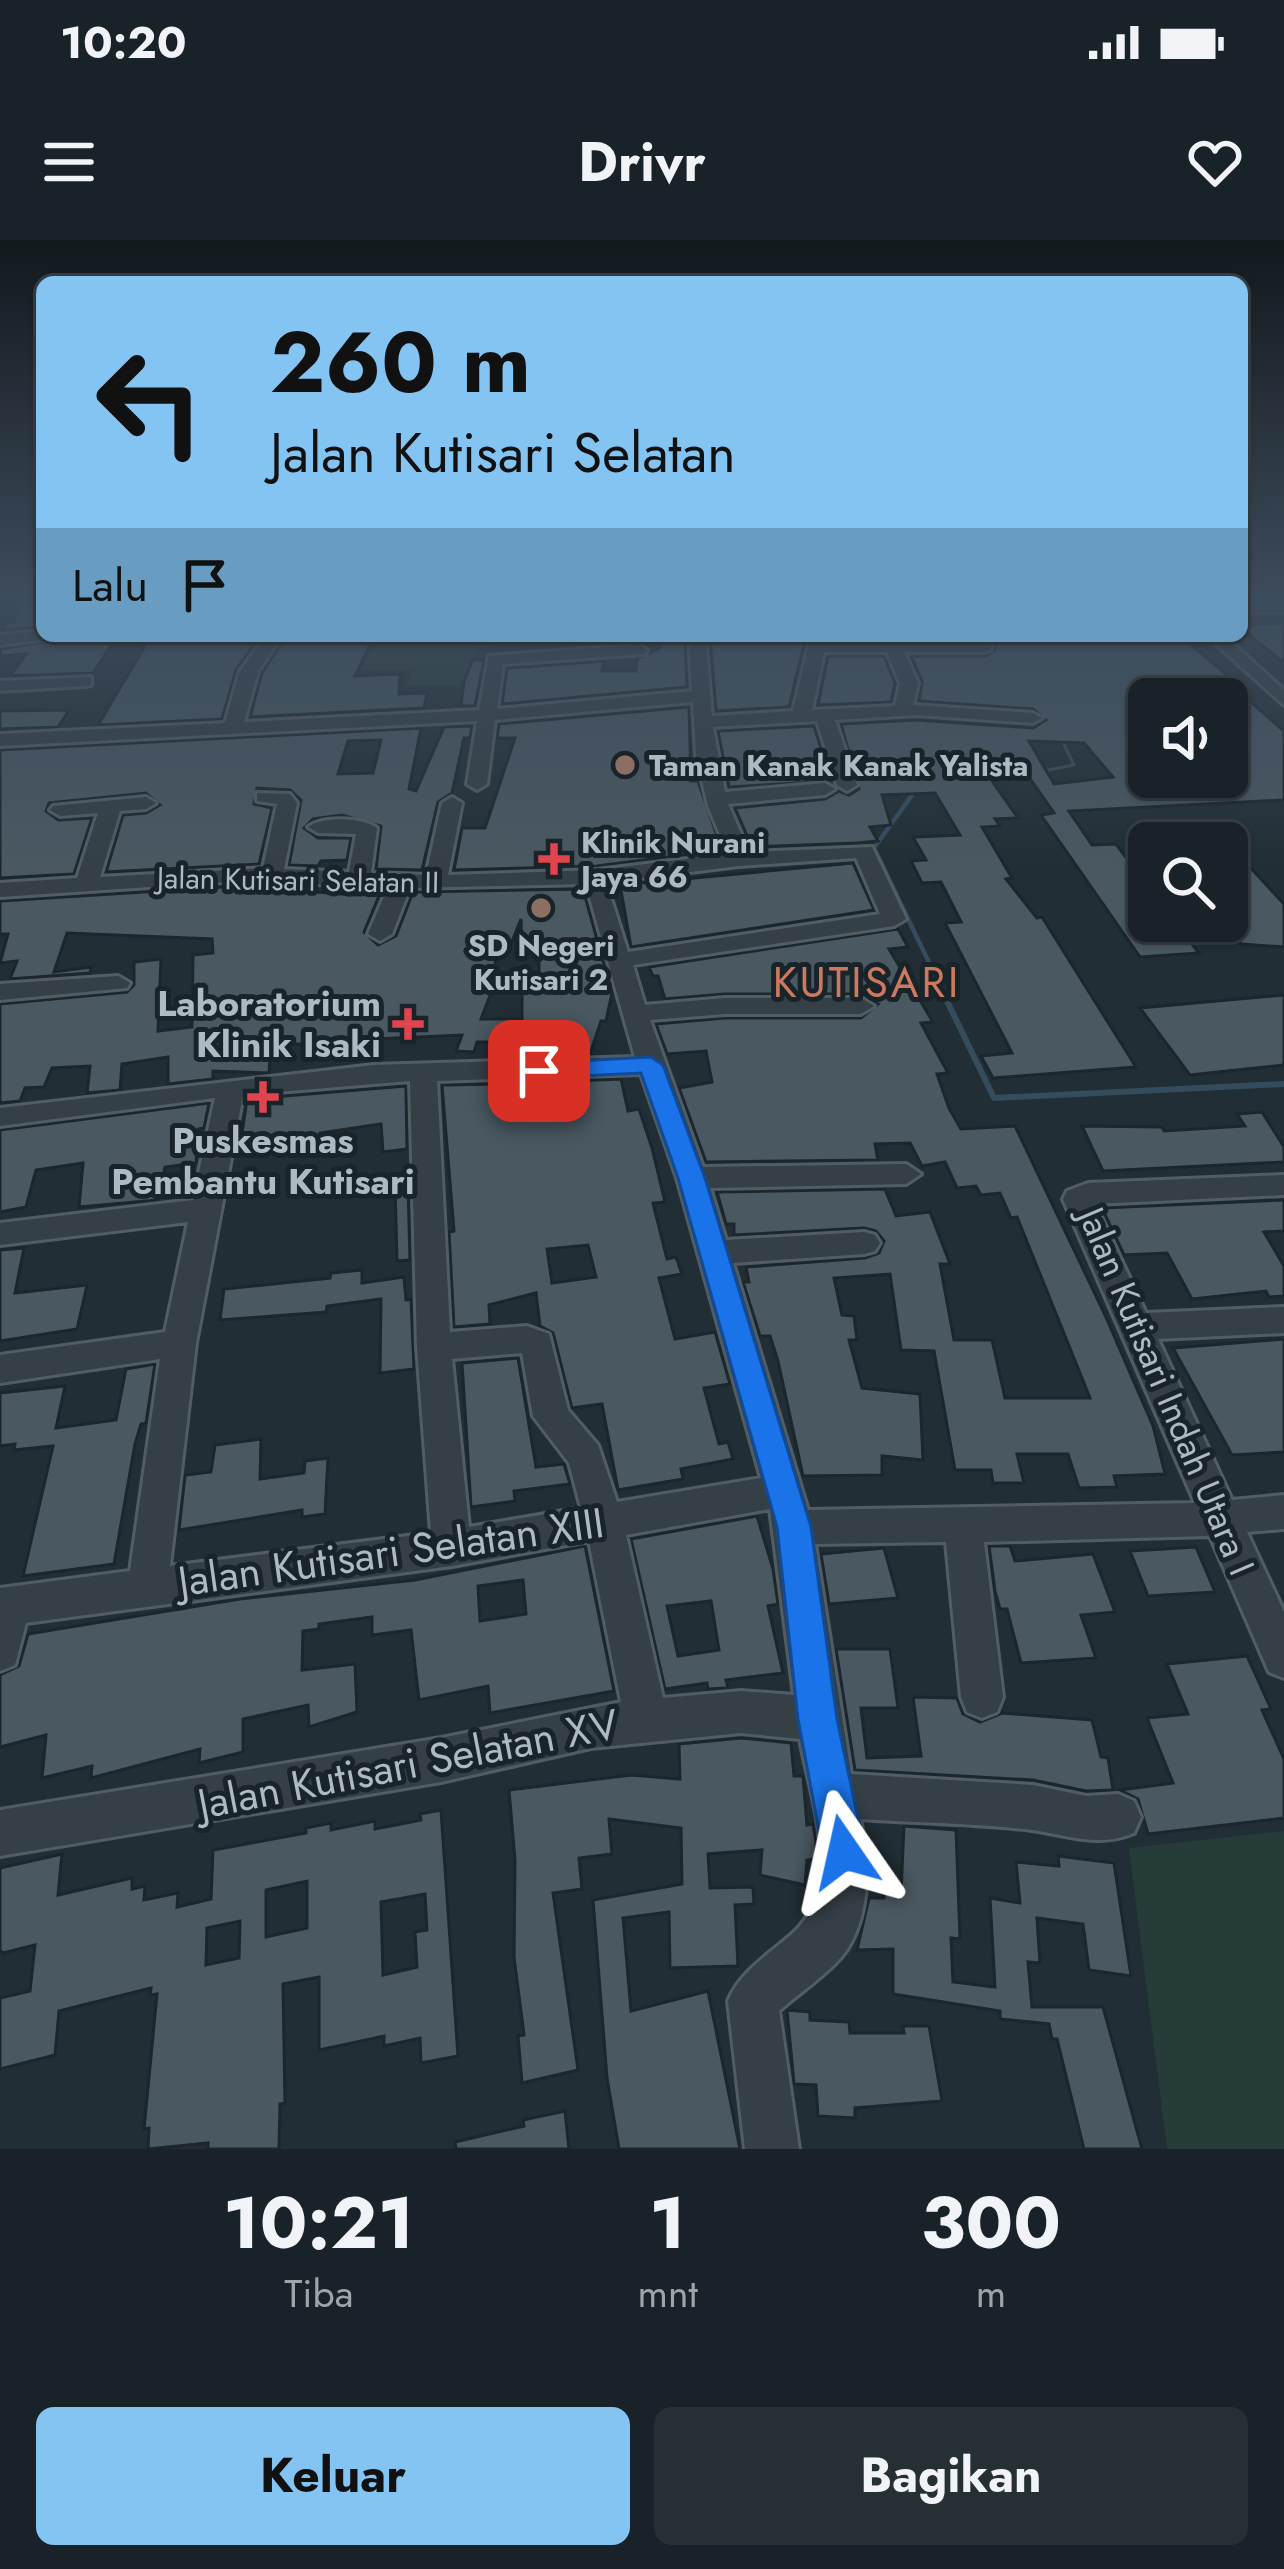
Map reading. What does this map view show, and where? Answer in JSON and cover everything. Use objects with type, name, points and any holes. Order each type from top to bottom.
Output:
[{"type":"street","points":[[232,728],[244,688]]},
{"type":"street","points":[[477,784],[492,688]]},
{"type":"street","points":[[699,688],[717,800],[737,842],[739,859]]},
{"type":"street","points":[[801,717],[808,688]]},
{"type":"street","points":[[903,711],[908,688]]},
{"type":"street","points":[[0,740],[489,715],[699,696]]},
{"type":"street","points":[[701,722],[903,711],[1033,718]]},
{"type":"street","points":[[825,716],[848,785]]},
{"type":"street","points":[[717,800],[825,789]]},
{"type":"street","points":[[264,797],[283,798],[286,803],[272,875]]},
{"type":"street","points":[[60,810],[146,803]]},
{"type":"street","points":[[436,883],[452,803]]},
{"type":"street","points":[[87,882],[111,806]]},
{"type":"street","points":[[319,827],[367,828],[359,880]]},
{"type":"street","name":"Jalan Kutisari Selatan II","points":[[0,890],[272,875],[436,883],[597,877],[739,859],[862,851],[881,882],[894,919],[621,960]]},
{"type":"street","points":[[597,877],[651,1065],[692,1178],[787,1509],[818,1719],[844,1852],[843,1888],[830,1933],[760,1990],[753,2001],[772,2149]]},
{"type":"street","points":[[380,934],[401,882]]},
{"type":"street","points":[[0,992],[118,983]]},
{"type":"street","points":[[636,1015],[724,1006],[861,1006]]},
{"type":"street","points":[[0,1117],[231,1087],[423,1073],[651,1065]]},
{"type":"street","points":[[423,1073],[434,1347],[452,1548]]},
{"type":"street","points":[[148,1585],[178,1343],[231,1087]]},
{"type":"street","points":[[692,1178],[906,1174]]},
{"type":"street","name":"Jalan Kutisari Indah Utara I","points":[[1284,1185],[1088,1194],[1078,1202],[1284,1658]]},
{"type":"street","points":[[0,1234],[208,1209]]},
{"type":"street","points":[[712,1253],[864,1243]]},
{"type":"street","points":[[1134,1327],[1284,1319]]},
{"type":"street","points":[[434,1347],[537,1342],[550,1416],[585,1456],[605,1525],[646,1719]]},
{"type":"street","points":[[0,1370],[178,1343]]},
{"type":"street","name":"Jalan Kutisari Selatan XIII","points":[[4,1606],[605,1525],[787,1509],[963,1525],[1222,1520],[1284,1512]]},
{"type":"street","points":[[963,1525],[982,1697]]},
{"type":"street","points":[[0,1651],[4,1606]]},
{"type":"street","name":"Jalan Kutisari Selatan XV","points":[[0,1833],[441,1760],[591,1726],[741,1712],[818,1719]]},
{"type":"street","points":[[833,1796],[1033,1808],[1087,1819],[1118,1817]]},
{"type":"green space","points":[[1284,1831],[1284,2149],[1167,2149],[1129,1848]]},
{"type":"building","points":[[120,688],[231,688],[222,719],[98,725]]},
{"type":"building","points":[[258,688],[399,688],[399,694],[427,693],[424,708],[250,717]]},
{"type":"building","points":[[463,688],[479,688],[475,706],[461,706]]},
{"type":"building","points":[[504,688],[675,688],[502,704]]},
{"type":"building","points":[[714,688],[794,688],[789,707],[716,711]]},
{"type":"building","points":[[821,688],[894,688],[891,702],[818,705]]},
{"type":"building","points":[[921,688],[1128,688],[1128,798],[1248,798],[1248,700],[1284,731],[1284,800],[1069,811],[1092,845],[1116,844],[1128,860],[1128,940],[1041,815],[1054,813],[1024,770],[985,771],[1018,818],[995,819],[1000,826],[982,827],[1012,878],[1006,879],[1037,918],[1042,917],[1136,1067],[993,1078],[981,1056],[1012,1053],[945,923],[961,922],[941,882],[922,883],[911,861],[926,860],[913,837],[960,835],[935,793],[882,795],[891,825],[870,827],[878,841],[857,843],[752,847],[735,808],[825,799],[839,791],[849,795],[859,789],[841,724],[916,720],[1033,728],[1046,720],[1033,709],[919,701]],"holes":[[[1029,741],[1084,743],[1113,777],[1054,784]]]},
{"type":"building","points":[[689,707],[691,781],[698,781],[722,850],[597,866],[454,870],[462,828],[485,828],[515,738],[497,738],[499,724]]},
{"type":"building","points":[[69,710],[58,727],[0,729],[0,711]]},
{"type":"building","points":[[472,726],[470,738],[464,738],[452,793],[438,802],[422,870],[376,869],[381,826],[342,815],[313,819],[304,828],[318,838],[351,838],[347,860],[289,865],[301,800],[290,790],[257,788],[254,804],[272,808],[259,864],[106,872],[123,815],[146,813],[160,805],[146,793],[49,803],[46,811],[58,820],[92,818],[74,874],[0,878],[0,750],[421,728],[409,789],[416,791],[444,727]],"holes":[[[381,740],[373,773],[338,774],[348,741]]]},
{"type":"building","points":[[814,726],[831,781],[729,787],[718,731]]},
{"type":"building","points":[[853,863],[874,910],[631,947],[620,885]]},
{"type":"building","points":[[1248,865],[1284,904],[1284,947],[1241,944],[1248,942]]},
{"type":"building","points":[[239,886],[355,895],[358,890],[381,891],[364,932],[378,945],[396,936],[413,892],[583,889],[612,993],[606,1021],[601,1021],[590,1054],[545,1055],[545,1051],[519,1048],[521,1042],[477,1042],[474,1052],[456,1051],[462,1035],[373,1039],[365,1043],[362,1053],[331,1053],[333,1044],[271,1044],[269,1073],[213,1071],[213,1079],[168,1084],[168,1057],[122,1064],[120,1090],[87,1093],[90,1066],[52,1068],[44,1087],[25,1088],[20,1101],[0,1103],[0,1004],[127,992],[134,985],[134,962],[161,959],[158,1031],[192,1027],[193,955],[213,953],[212,939],[67,933],[54,972],[91,967],[90,973],[10,979],[17,961],[0,963],[8,934],[0,934],[0,901]],"holes":[[[521,919],[522,953],[539,952],[539,988],[522,989],[522,1019],[481,1019],[496,980],[495,955],[507,954]]]},
{"type":"building","points":[[898,929],[908,947],[889,949],[933,1022],[921,1023],[948,1073],[937,1074],[949,1108],[961,1129],[1015,1126],[1153,1426],[1165,1474],[1114,1476],[1117,1487],[1079,1488],[1068,1454],[1017,1454],[1024,1483],[993,1483],[991,1470],[955,1470],[934,1351],[901,1350],[890,1274],[834,1278],[842,1315],[854,1316],[857,1340],[849,1340],[862,1388],[920,1394],[923,1460],[882,1456],[882,1475],[803,1476],[778,1361],[770,1336],[760,1336],[743,1282],[749,1282],[746,1267],[865,1258],[879,1253],[884,1241],[876,1231],[864,1228],[734,1235],[734,1224],[726,1224],[717,1192],[885,1189],[896,1216],[930,1212],[950,1264],[940,1264],[954,1340],[992,1340],[1005,1398],[1090,1398],[1017,1217],[1011,1218],[1000,1193],[981,1195],[976,1186],[957,1188],[945,1162],[922,1166],[910,1143],[875,1144],[878,1160],[706,1162],[679,1088],[712,1082],[706,1051],[667,1054],[656,1024],[725,1018],[861,1018],[878,1004],[861,994],[665,999],[658,976],[649,967]]},
{"type":"building","points":[[1130,942],[1190,942],[1199,953],[1140,957]]},
{"type":"building","points":[[1284,995],[1284,1065],[1190,1075],[1140,1008]]},
{"type":"building","points":[[621,1079],[628,1111],[639,1109],[665,1202],[653,1203],[667,1259],[676,1257],[682,1274],[659,1278],[675,1339],[715,1332],[730,1384],[704,1388],[719,1444],[728,1442],[733,1459],[681,1469],[683,1479],[618,1490],[602,1404],[572,1408],[553,1333],[540,1326],[536,1293],[489,1305],[490,1324],[454,1327],[449,1232],[454,1231],[442,1085],[501,1084],[501,1100],[547,1096],[547,1082]],"holes":[[[588,1245],[596,1277],[552,1283],[547,1249]]]},
{"type":"building","points":[[406,1086],[407,1149],[383,1152],[381,1124],[320,1133],[320,1146],[239,1154],[247,1099]]},
{"type":"building","points":[[209,1103],[204,1128],[198,1129],[196,1163],[165,1167],[158,1200],[79,1207],[83,1163],[36,1170],[26,1207],[0,1212],[0,1130]]},
{"type":"building","points":[[1262,1112],[1284,1147],[1284,1162],[1103,1171],[1082,1126],[1162,1127],[1164,1131],[1245,1126],[1237,1114]]},
{"type":"building","points":[[408,1185],[410,1260],[397,1261],[395,1186]]},
{"type":"building","points":[[1284,1200],[1284,1231],[1264,1232],[1284,1266],[1284,1296],[1269,1297],[1266,1291],[1192,1299],[1167,1253],[1124,1255],[1102,1208]]},
{"type":"building","points":[[24,1248],[15,1293],[87,1285],[77,1329],[0,1341],[0,1250]]},
{"type":"building","points":[[362,1270],[362,1283],[404,1277],[406,1300],[411,1299],[414,1369],[380,1373],[381,1299],[327,1306],[326,1312],[220,1320],[224,1289]]},
{"type":"building","points":[[1284,1339],[1284,1452],[1232,1455],[1173,1348]]},
{"type":"building","points":[[518,1358],[536,1467],[564,1464],[570,1484],[514,1491],[515,1501],[471,1507],[462,1363]]},
{"type":"building","points":[[155,1364],[114,1564],[23,1576],[53,1446],[14,1450],[15,1444],[0,1446],[0,1393],[65,1386],[56,1428],[116,1420],[126,1369]]},
{"type":"building","points":[[261,1439],[260,1479],[304,1473],[305,1461],[328,1458],[325,1514],[302,1517],[302,1510],[179,1530],[185,1475],[211,1472],[215,1445]]},
{"type":"building","points":[[757,1516],[773,1569],[778,1604],[768,1606],[783,1673],[726,1680],[728,1688],[708,1689],[707,1683],[665,1689],[631,1539]],"holes":[[[711,1601],[719,1650],[678,1656],[667,1606]]]},
{"type":"building","points":[[585,1546],[614,1691],[490,1713],[488,1686],[419,1700],[411,1630],[372,1635],[372,1617],[319,1624],[319,1629],[303,1631],[302,1670],[355,1664],[357,1712],[309,1727],[308,1705],[243,1719],[243,1752],[199,1763],[200,1749],[91,1778],[92,1766],[42,1778],[46,1735],[0,1747],[0,1675],[19,1666],[28,1634],[240,1599],[415,1580]],"holes":[[[523,1580],[526,1614],[480,1621],[478,1586]]]},
{"type":"building","points":[[989,1546],[1010,1546],[1015,1561],[1093,1554],[1115,1612],[1081,1615],[1096,1658],[1021,1663],[1007,1609],[1000,1609],[995,1591]]},
{"type":"building","points":[[1196,1547],[1215,1592],[1148,1596],[1130,1551]]},
{"type":"building","points":[[884,1548],[898,1598],[829,1604],[821,1554]]},
{"type":"building","points":[[836,1649],[890,1649],[898,1708],[861,1708],[867,1758],[921,1756],[913,1697],[957,1698],[963,1714],[980,1722],[1002,1713],[1092,1720],[1101,1757],[1108,1758],[1113,1790],[1086,1791],[1033,1780],[855,1770]]},
{"type":"building","points":[[1247,1656],[1271,1709],[1262,1710],[1284,1759],[1284,1818],[1148,1834],[1138,1799],[1120,1790],[1173,1783],[1147,1718],[1188,1714],[1167,1664]]},
{"type":"building","points":[[741,1738],[791,1743],[794,1776],[803,1776],[807,1825],[813,1824],[816,1842],[816,1859],[807,1860],[805,1885],[760,1875],[762,1850],[708,1854],[710,1888],[753,1887],[754,1904],[735,1905],[738,1966],[670,1968],[669,1912],[623,1918],[631,2011],[708,1991],[740,2149],[619,2149],[607,2078],[593,1900],[682,1884],[681,1828],[609,1819],[612,1854],[579,1858],[582,1889],[553,1893],[578,2070],[522,2083],[518,2036],[524,2035],[514,1957],[515,1860],[509,1790],[631,1775],[680,1779],[679,1744]]},
{"type":"building","points":[[441,1810],[458,2056],[421,2063],[420,2038],[384,2046],[384,2036],[319,2050],[319,1977],[283,1984],[285,2103],[280,2104],[279,2149],[208,2149],[208,2143],[148,2149],[149,2128],[144,2129],[157,1994],[150,1995],[151,1988],[59,2011],[55,2055],[0,2069],[0,1998],[30,1991],[35,1945],[0,1950],[0,1868],[62,1854],[58,1895],[132,1878],[132,1889],[145,1886],[144,1900],[178,1893],[177,1907],[211,1899],[213,1850],[306,1833],[306,1828],[331,1823],[331,1830],[375,1821],[375,1829],[421,1820],[420,1814]],"holes":[[[307,1881],[307,1928],[266,1937],[266,1890]],[[425,1894],[427,1930],[415,1932],[417,1967],[383,1975],[381,1902]],[[240,1921],[239,1958],[206,1965],[207,1928]]]},
{"type":"building","points":[[904,1826],[956,1830],[960,1939],[951,1938],[953,1982],[995,1987],[990,1898],[1020,1903],[1016,1862],[1059,1866],[1058,1856],[1114,1863],[1131,1976],[1089,1970],[1083,1924],[1037,1918],[1040,1963],[1028,1962],[1032,2007],[1103,2007],[1142,2149],[1084,2149],[1057,2039],[1052,2039],[1049,2024],[1000,2019],[1000,2011],[893,1994],[893,1949],[857,1950],[869,1898],[884,1898],[884,1890],[901,1892]]},
{"type":"building","points":[[787,2010],[810,2012],[810,2020],[849,2022],[850,2033],[904,2033],[903,2026],[929,2026],[942,2101],[855,2108],[855,2118],[818,2116],[816,2085],[794,2084]]},
{"type":"building","points":[[565,2111],[569,2149],[456,2149],[455,2142]]},
{"type":"waterway","points":[[1043,771],[1074,765],[1060,736]]},
{"type":"waterway","points":[[1012,774],[984,777],[1030,772]]},
{"type":"waterway","points":[[915,791],[874,848],[949,1004]]},
{"type":"waterway","points":[[947,1001],[994,1098],[1284,1084]]},
{"type":"place","name":"Taman Kanak Kanak Yalista","points":[[625,765]]},
{"type":"place","name":"Klinik Nurani Jaya 66","points":[[554,859]]},
{"type":"place","name":"SD Negeri Kutisari 2","points":[[541,908]]},
{"type":"place","name":"Laboratorium Klinik Isaki","points":[[408,1024]]},
{"type":"place","name":"Puskesmas Pembantu Kutisari","points":[[263,1097]]},
{"type":"district","name":"KUTISARI","points":[[867,982]]},
{"type":"route","points":[[539,1071],[651,1065],[692,1178],[794,1527],[818,1719],[844,1852]]}]
